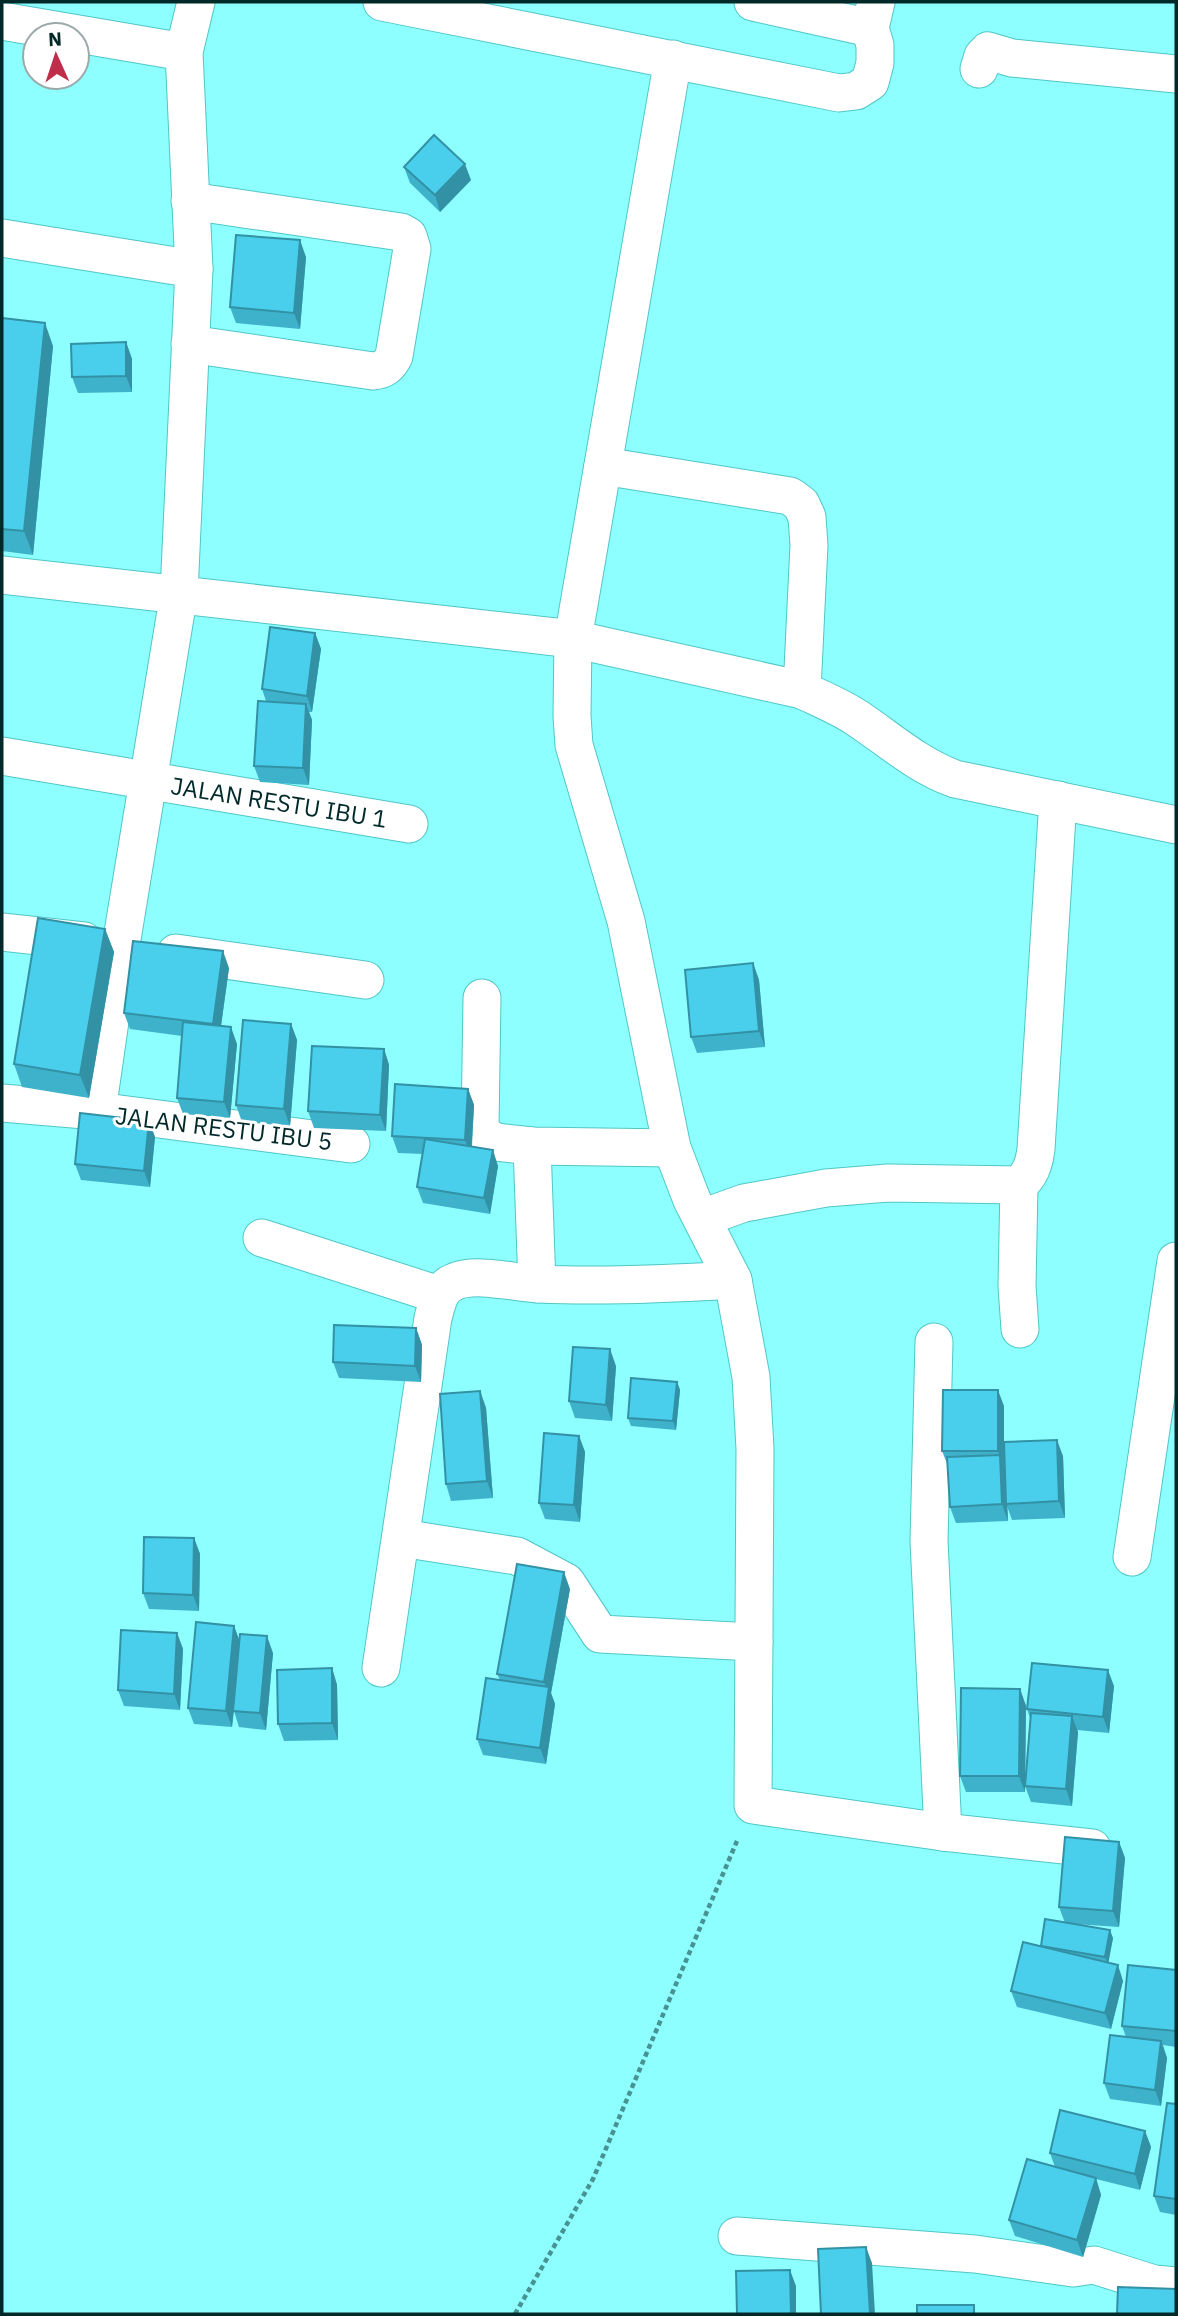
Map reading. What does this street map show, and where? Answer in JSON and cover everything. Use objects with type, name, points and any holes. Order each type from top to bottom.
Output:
[{"type":"street","points":[[97,1111],[121,945],[179,593],[194,269],[184,52],[196,2]]},
{"type":"street","points":[[397,3],[482,11],[673,59],[839,93],[856,91],[870,82],[875,63],[873,15],[753,2]]},
{"type":"street","points":[[2,21],[184,52]]},
{"type":"street","points":[[979,69],[983,56],[988,51],[1012,58],[1176,74]]},
{"type":"street","points":[[673,59],[573,639],[572,716],[574,745],[626,921],[672,1148],[692,1200],[733,1280],[751,1377],[755,1449],[753,1805],[943,1832],[1092,1848]]},
{"type":"street","points":[[190,201],[401,232],[408,236],[412,249],[394,356],[389,365],[380,370],[190,344]]},
{"type":"street","points":[[2,238],[194,269]]},
{"type":"street","points":[[603,466],[790,496],[801,504],[807,517],[809,545],[802,690]]},
{"type":"street","points":[[2,575],[573,639],[802,690],[855,717],[930,770],[956,779],[1176,825]]},
{"type":"street","name":"JALAN RESTU IBU 1","points":[[2,756],[409,824]]},
{"type":"street","points":[[702,1218],[744,1203],[826,1188],[888,1183],[1019,1185],[1028,1177],[1035,1162],[1058,800]]},
{"type":"street","points":[[2,932],[121,945],[365,980]]},
{"type":"street","points":[[482,998],[480,1128],[488,1139],[532,1146],[672,1148]]},
{"type":"street","name":"JALAN RESTU IBU 5","points":[[2,1103],[97,1111],[351,1144]]},
{"type":"street","points":[[532,1146],[537,1284]]},
{"type":"street","points":[[1019,1185],[1017,1286],[1020,1329]]},
{"type":"street","points":[[262,1238],[439,1295]]},
{"type":"street","points":[[1132,1557],[1176,1261]]},
{"type":"street","points":[[381,1668],[433,1318],[439,1295],[453,1282],[475,1278],[537,1284],[640,1286],[733,1280]]},
{"type":"street","points":[[934,1342],[929,1541],[943,1832]]},
{"type":"street","points":[[401,1538],[517,1556],[566,1582],[600,1634],[754,1642]]},
{"type":"street","points":[[737,2236],[975,2254],[1073,2268],[1094,2265],[1154,2284],[1176,2286]]},
{"type":"path","points":[[515,2314],[593,2179],[753,1805]]},
{"type":"building","points":[[434,135],[465,164],[435,195],[404,167]]},
{"type":"building","points":[[236,235],[300,240],[294,313],[230,307]]},
{"type":"building","points":[[2,318],[45,323],[24,531],[2,529]]},
{"type":"building","points":[[126,342],[126,376],[72,377],[71,344]]},
{"type":"building","points":[[270,627],[315,633],[307,696],[262,689]]},
{"type":"building","points":[[258,701],[306,704],[303,768],[254,766]]},
{"type":"building","points":[[38,918],[105,929],[80,1075],[14,1064]]},
{"type":"building","points":[[133,941],[223,951],[213,1024],[124,1013]]},
{"type":"building","points":[[753,963],[759,1031],[691,1037],[685,970]]},
{"type":"building","points":[[243,1020],[291,1024],[284,1109],[236,1105]]},
{"type":"building","points":[[183,1022],[231,1027],[224,1102],[177,1098]]},
{"type":"building","points":[[312,1046],[384,1049],[380,1115],[308,1111]]},
{"type":"building","points":[[395,1084],[468,1089],[465,1140],[392,1136]]},
{"type":"building","points":[[80,1113],[149,1121],[144,1171],[75,1164]]},
{"type":"building","points":[[425,1139],[493,1150],[484,1198],[417,1187]]},
{"type":"building","points":[[334,1325],[416,1328],[415,1366],[333,1362]]},
{"type":"building","points":[[573,1347],[610,1349],[606,1405],[569,1401]]},
{"type":"building","points":[[631,1378],[677,1382],[673,1421],[628,1418]]},
{"type":"building","points":[[943,1390],[998,1390],[998,1451],[942,1451]]},
{"type":"building","points":[[480,1391],[487,1481],[446,1484],[440,1394]]},
{"type":"building","points":[[544,1433],[579,1436],[574,1505],[539,1503]]},
{"type":"building","points":[[1057,1440],[1059,1501],[1006,1504],[1004,1442]]},
{"type":"building","points":[[1000,1455],[1002,1504],[950,1507],[947,1457]]},
{"type":"building","points":[[144,1537],[194,1538],[193,1595],[143,1593]]},
{"type":"building","points":[[517,1564],[564,1572],[544,1682],[497,1674]]},
{"type":"building","points":[[196,1622],[234,1626],[226,1711],[188,1708]]},
{"type":"building","points":[[121,1630],[177,1633],[174,1694],[118,1690]]},
{"type":"building","points":[[240,1634],[267,1636],[260,1713],[233,1711]]},
{"type":"building","points":[[1032,1663],[1108,1670],[1103,1717],[1027,1709]]},
{"type":"building","points":[[332,1668],[332,1723],[278,1724],[277,1670]]},
{"type":"building","points":[[486,1678],[549,1687],[540,1748],[477,1739]]},
{"type":"building","points":[[961,1688],[1020,1689],[1019,1776],[960,1776]]},
{"type":"building","points":[[1031,1713],[1072,1716],[1066,1789],[1025,1786]]},
{"type":"building","points":[[1065,1837],[1119,1842],[1113,1911],[1059,1907]]},
{"type":"building","points":[[1045,1919],[1110,1930],[1105,1957],[1041,1946]]},
{"type":"building","points":[[1023,1942],[1118,1965],[1105,2013],[1011,1991]]},
{"type":"building","points":[[1128,1965],[1176,1970],[1176,2031],[1122,2026]]},
{"type":"building","points":[[1110,2035],[1161,2041],[1155,2090],[1104,2083]]},
{"type":"building","points":[[1167,2103],[1176,2104],[1176,2199],[1154,2196]]},
{"type":"building","points":[[1060,2110],[1145,2131],[1135,2174],[1050,2153]]},
{"type":"building","points":[[1027,2159],[1096,2178],[1077,2240],[1009,2220]]},
{"type":"building","points":[[866,2247],[870,2314],[821,2314],[818,2249]]},
{"type":"building","points":[[790,2270],[791,2314],[737,2314],[736,2271]]},
{"type":"building","points":[[1118,2287],[1176,2289],[1176,2314],[1117,2314]]},
{"type":"building","points":[[917,2305],[974,2305],[974,2314],[917,2314]]}]
